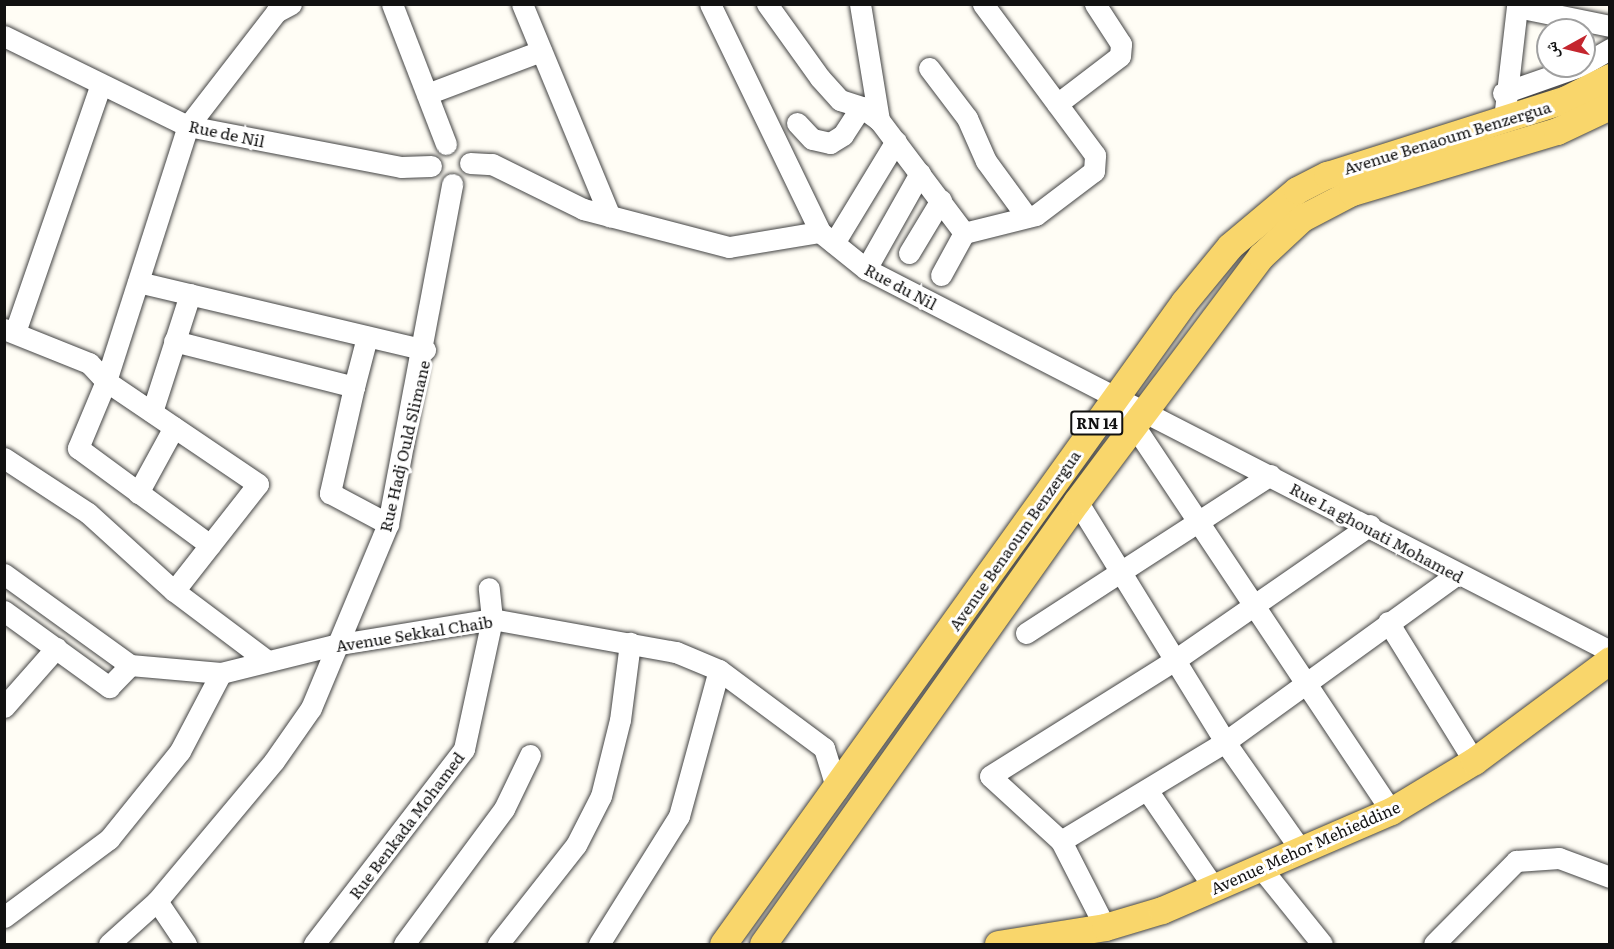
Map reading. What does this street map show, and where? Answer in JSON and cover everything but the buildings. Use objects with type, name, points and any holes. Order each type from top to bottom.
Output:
[{"type":"main road","name":"Avenue Benaoum Benzergua","points":[[723,945],[865,751],[1116,396],[1230,246],[1297,190],[1503,106],[1566,99],[1610,77]]},
{"type":"main road","name":"Avenue Benaoum Benzergua","points":[[763,945],[1077,501],[1261,256],[1302,218],[1352,192],[1557,131],[1610,106]]},
{"type":"main road","name":"Avenue Mehor Mehieddine","points":[[998,945],[1105,927],[1214,888],[1390,811],[1474,761],[1610,660]]},
{"type":"street","points":[[210,545],[78,448],[106,381],[188,126],[268,21],[291,4]]},
{"type":"street","points":[[392,4],[446,144]]},
{"type":"street","points":[[522,4],[610,216]]},
{"type":"street","name":"Rue du Nil","points":[[710,4],[827,238],[866,269],[1116,396]]},
{"type":"street","points":[[767,4],[827,86],[840,100],[861,107],[879,120],[964,233]]},
{"type":"street","points":[[844,4],[866,36]]},
{"type":"street","points":[[860,4],[879,120]]},
{"type":"street","points":[[941,275],[964,233],[1027,217],[1094,171],[1095,155],[983,4]]},
{"type":"street","points":[[1057,104],[1120,56],[1121,44],[1103,7]]},
{"type":"street","points":[[1503,106],[1517,7],[1610,26]]},
{"type":"street","name":"Rue de Nil","points":[[4,36],[100,86],[188,126],[401,167],[431,166]]},
{"type":"street","points":[[1596,57],[1610,48]]},
{"type":"street","points":[[427,94],[541,51]]},
{"type":"street","points":[[929,68],[967,118],[986,161],[1027,217]]},
{"type":"street","points":[[1503,106],[1557,78]]},
{"type":"street","points":[[100,86],[10,330],[89,363],[106,381],[258,484],[174,591]]},
{"type":"street","points":[[797,123],[812,139],[830,143],[843,135],[861,107]]},
{"type":"street","points":[[470,163],[492,164],[583,209],[729,247],[827,238],[896,141]]},
{"type":"street","points":[[446,144],[464,149],[470,163],[464,178],[453,184],[440,181],[431,166],[435,151],[446,144]]},
{"type":"street","points":[[866,269],[920,173]]},
{"type":"street","name":"Rue Hadj Ould Slimane","points":[[109,945],[157,901],[274,761],[311,708],[334,645],[388,524],[425,350],[453,184]]},
{"type":"street","points":[[909,253],[941,200]]},
{"type":"street","points":[[138,282],[425,350]]},
{"type":"street","points":[[152,412],[190,294]]},
{"type":"street","points":[[367,337],[330,493],[388,524]]},
{"type":"street","points":[[174,342],[354,387]]},
{"type":"street","points":[[1116,396],[1139,417],[1198,525],[1252,609],[1307,682],[1390,811]]},
{"type":"street","name":"Rue La ghouati Mohamed","points":[[1139,417],[1270,475],[1370,525],[1456,575],[1610,651]]},
{"type":"street","points":[[138,493],[174,427]]},
{"type":"street","points":[[4,458],[87,513],[174,591],[266,660]]},
{"type":"street","points":[[1026,633],[1198,525],[1270,475]]},
{"type":"street","points":[[1077,501],[1225,742],[1300,850]]},
{"type":"street","points":[[1105,927],[1061,841],[990,776],[1252,609],[1370,525]]},
{"type":"street","points":[[1061,841],[1225,742],[1456,575]]},
{"type":"street","points":[[4,611],[109,687],[130,665],[8,586]]},
{"type":"street","name":"Rue Benkada Mohamed","points":[[314,945],[464,749],[492,619],[489,588]]},
{"type":"street","name":"Avenue Sekkal Chaib","points":[[130,665],[221,673],[334,645],[492,619],[676,652],[719,670],[824,748]]},
{"type":"street","points":[[1388,622],[1474,761]]},
{"type":"street","points":[[498,945],[576,845],[601,796],[620,720],[630,643]]},
{"type":"street","points":[[4,707],[56,648]]},
{"type":"street","points":[[599,945],[679,816],[719,670]]},
{"type":"street","points":[[4,917],[109,839],[180,751],[221,673]]},
{"type":"street","points":[[837,790],[824,748],[865,751]]},
{"type":"street","points":[[404,945],[504,809],[530,755]]},
{"type":"street","points":[[1147,790],[1214,888]]},
{"type":"street","points":[[1434,945],[1503,868],[1516,861],[1559,858],[1610,877]]},
{"type":"street","points":[[1261,868],[1322,945]]},
{"type":"street","points":[[157,901],[186,945]]}]
